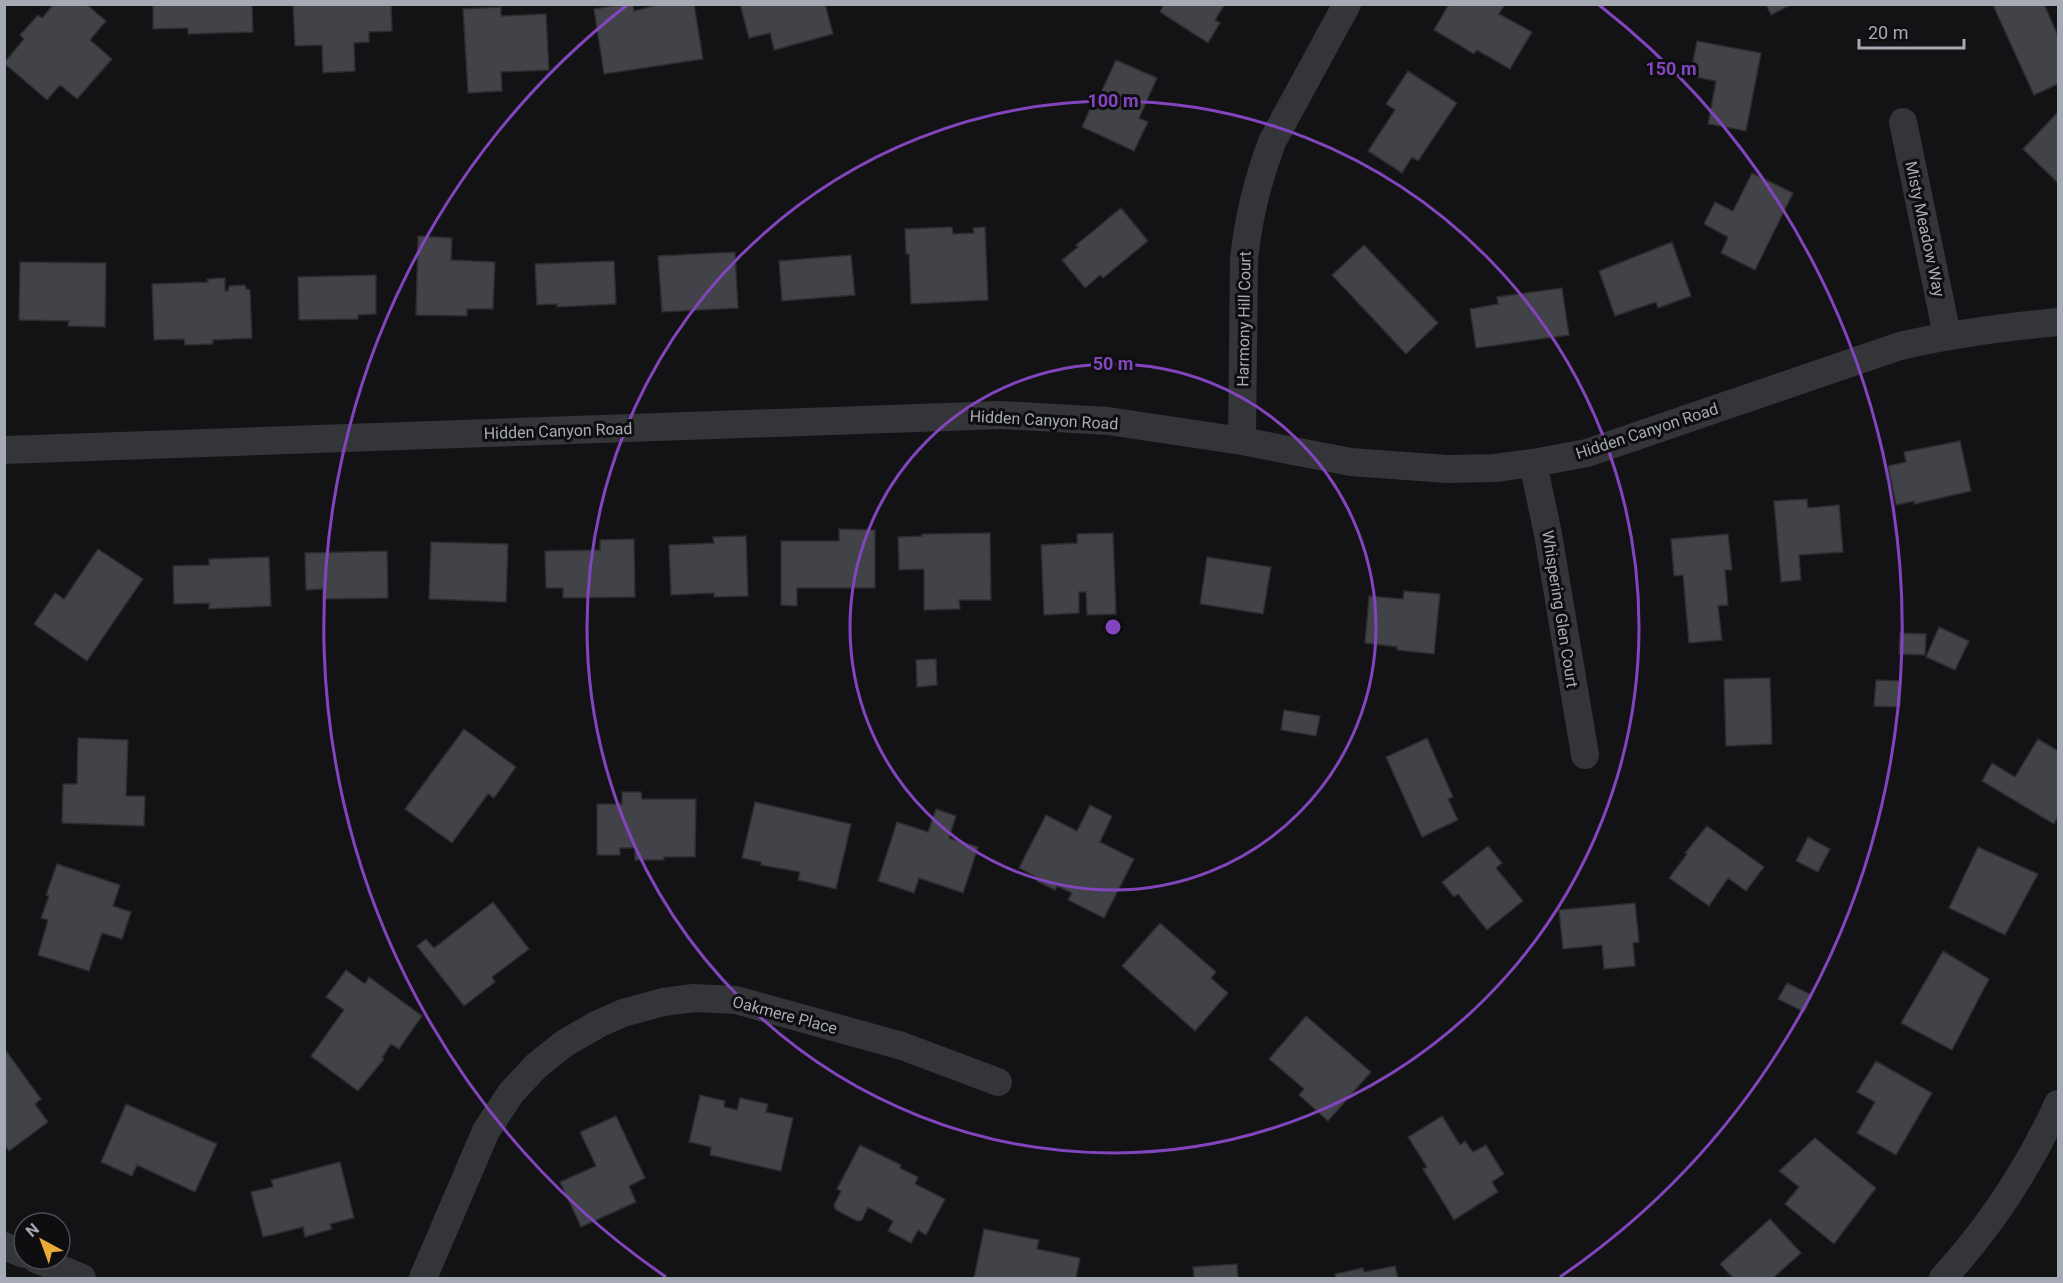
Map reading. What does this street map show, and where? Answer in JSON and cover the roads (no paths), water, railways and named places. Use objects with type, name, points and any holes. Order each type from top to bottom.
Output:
[{"type":"street","name":"Harmony Hill Court","points":[[1242,441],[1244,260],[1248,227],[1264,163],[1272,142],[1347,4]]},
{"type":"street","name":"Misty Meadow Way","points":[[1903,122],[1947,335]]},
{"type":"street","name":"Hidden Canyon Road","points":[[4,450],[1001,415],[1108,421],[1242,441],[1351,462],[1447,469],[1496,468],[1587,453],[1900,346],[1947,335],[2058,321]]},
{"type":"street","name":"Whispering Glen Court","points":[[1533,463],[1548,534],[1585,755]]},
{"type":"street","name":"Oakmere Place","points":[[423,1278],[486,1131],[511,1093],[536,1066],[565,1043],[622,1013],[663,1002],[694,998],[736,1000],[902,1046],[998,1082]]},
{"type":"street","points":[[1944,1278],[1967,1252],[2010,1191],[2058,1104]]},
{"type":"street","points":[[65,1271],[82,1278]]}]
